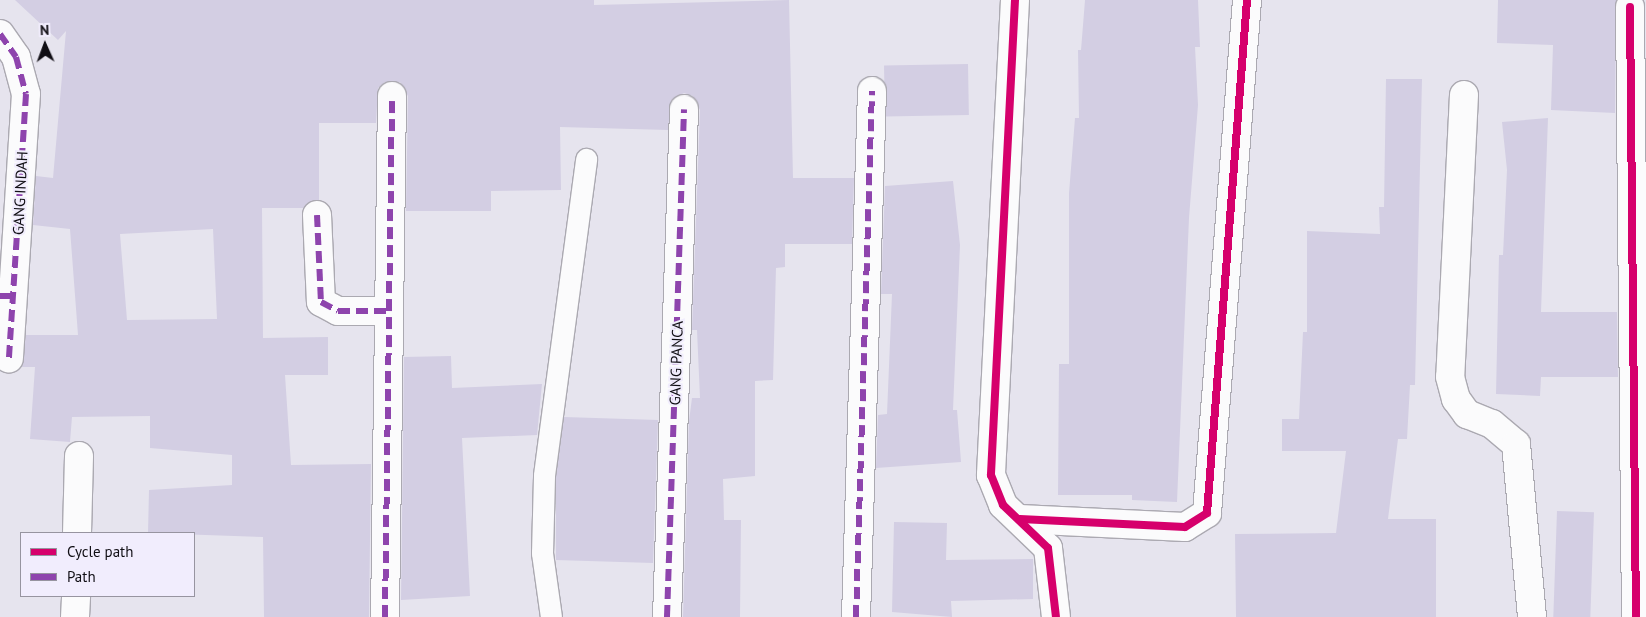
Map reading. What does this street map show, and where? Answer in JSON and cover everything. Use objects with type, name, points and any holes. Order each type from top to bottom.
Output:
[{"type":"street","points":[[1015,0],[991,476],[1003,505],[1020,519],[1048,548],[1056,617]]},
{"type":"street","points":[[1020,519],[1185,527],[1207,513],[1247,0]]},
{"type":"street","points":[[1630,7],[1636,617]]},
{"type":"street","name":"GANG INDAH","points":[[0,34],[16,57],[26,94],[7,296],[10,358]]},
{"type":"street","points":[[856,617],[872,92]]},
{"type":"street","points":[[1464,95],[1450,376],[1456,400],[1467,414],[1492,424],[1516,444],[1532,617]]},
{"type":"street","points":[[385,617],[392,96]]},
{"type":"street","name":"GANG PANCA","points":[[666,617],[684,109]]},
{"type":"street","points":[[317,215],[321,302],[338,311],[389,311]]},
{"type":"street","points":[[77,532],[79,456]]},
{"type":"street","points":[[75,617],[76,597]]},
{"type":"lane","points":[[551,617],[542,554],[544,475],[586,159]]},
{"type":"building","points":[[15,0],[594,0],[594,5],[789,0],[793,178],[854,178],[852,244],[785,244],[785,267],[776,268],[773,380],[755,381],[755,476],[723,479],[724,520],[741,520],[740,617],[683,617],[689,421],[692,398],[700,398],[697,330],[692,330],[700,110],[693,96],[684,93],[671,100],[668,130],[560,127],[561,190],[491,191],[491,211],[406,211],[408,96],[400,82],[385,82],[378,88],[376,123],[319,123],[319,200],[303,208],[262,208],[263,338],[328,337],[328,375],[285,375],[291,465],[371,464],[369,617],[264,617],[263,537],[195,535],[195,532],[148,532],[149,490],[232,485],[232,455],[150,448],[150,416],[72,417],[70,442],[30,439],[35,367],[22,367],[26,335],[78,335],[70,229],[33,225],[36,176],[53,178],[66,31],[58,40]],"holes":[[[213,229],[217,319],[127,320],[120,234]]]},
{"type":"building","points":[[1085,0],[1198,0],[1200,47],[1195,47],[1198,105],[1189,218],[1177,502],[1132,500],[1132,495],[1058,495],[1059,364],[1069,364],[1069,193],[1075,118],[1079,118],[1078,50],[1081,50]]},
{"type":"building","points":[[1498,0],[1616,0],[1615,113],[1551,110],[1553,45],[1497,43]]},
{"type":"building","points":[[968,64],[969,115],[885,116],[884,65]]},
{"type":"building","points":[[1386,79],[1422,79],[1415,385],[1410,385],[1407,439],[1398,439],[1388,519],[1436,519],[1436,617],[1236,617],[1235,534],[1336,533],[1346,451],[1282,451],[1282,419],[1299,419],[1303,332],[1307,332],[1307,231],[1380,234],[1379,207],[1384,207]]},
{"type":"building","points":[[1548,118],[1541,312],[1617,312],[1618,377],[1541,377],[1540,396],[1496,394],[1499,255],[1503,255],[1507,170],[1502,122]]},
{"type":"building","points":[[953,181],[960,245],[953,410],[957,410],[961,462],[876,468],[878,415],[887,414],[892,294],[881,294],[885,186]]},
{"type":"building","points":[[451,356],[452,388],[542,384],[537,435],[462,438],[470,596],[401,600],[404,357]]},
{"type":"building","points":[[564,417],[658,420],[653,563],[556,560],[556,476]]},
{"type":"building","points":[[1557,511],[1594,512],[1590,617],[1553,617]]},
{"type":"building","points":[[894,522],[947,523],[946,560],[1033,559],[1033,599],[951,601],[952,617],[892,612]]},
{"type":"marked path","points":[[0,34],[16,57],[26,94],[9,358]]},
{"type":"marked path","points":[[856,617],[872,91]]},
{"type":"marked path","points":[[385,617],[392,96]]},
{"type":"marked path","points":[[667,617],[684,109]]},
{"type":"marked path","points":[[317,215],[321,302],[338,311],[389,311]]},
{"type":"marked path","points":[[0,296],[14,296]]},
{"type":"cycle path","points":[[1015,0],[991,475],[1003,505],[1048,548],[1056,617]]},
{"type":"cycle path","points":[[1020,519],[1185,527],[1207,513],[1247,0]]},
{"type":"cycle path","points":[[1630,7],[1636,617]]}]
